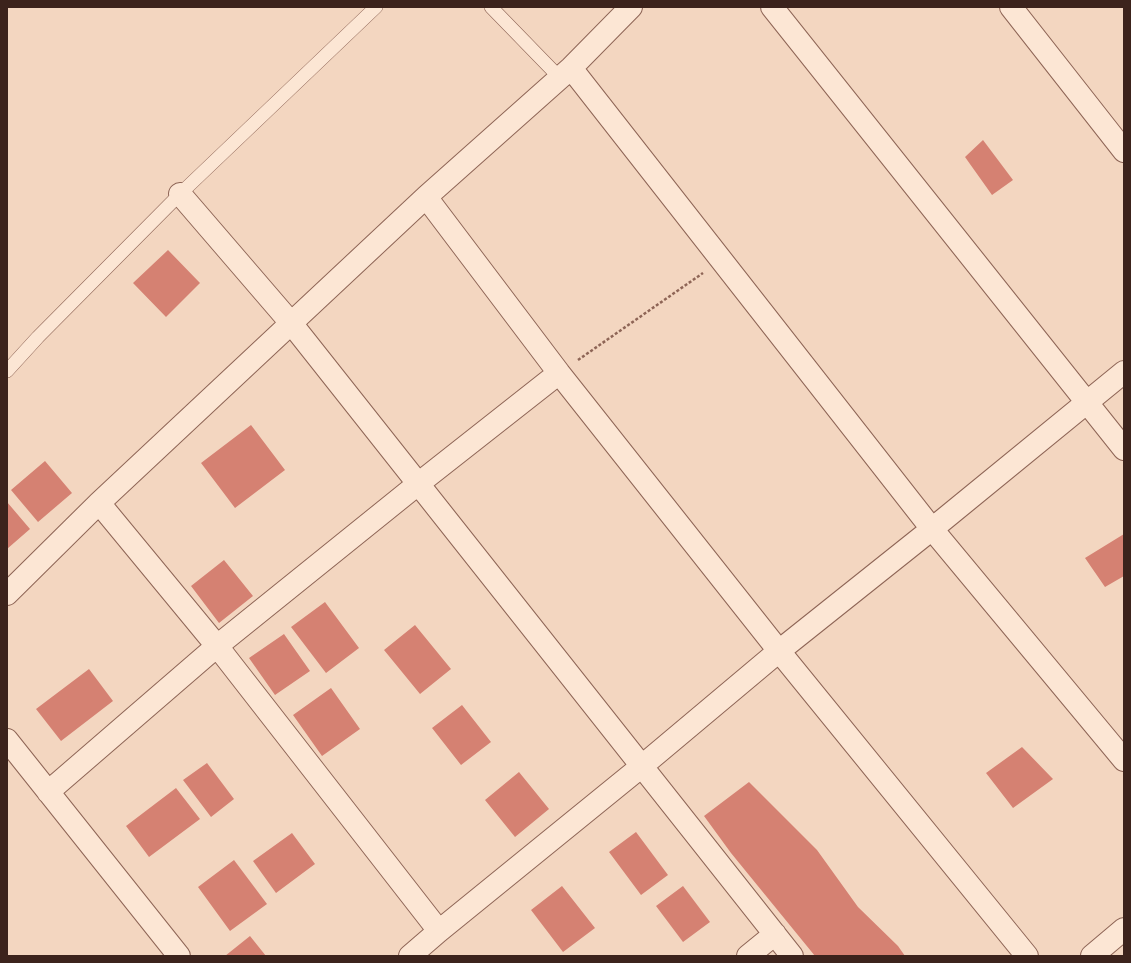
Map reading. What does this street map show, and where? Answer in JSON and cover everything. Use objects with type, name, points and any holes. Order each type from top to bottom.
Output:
[{"type":"street","points":[[7,594],[99,503],[426,197],[566,73],[632,7]]},
{"type":"street","points":[[772,7],[1124,449]]},
{"type":"street","points":[[1011,7],[1124,151]]},
{"type":"street","points":[[566,73],[722,259],[932,529],[1124,760]]},
{"type":"street","points":[[180,194],[291,323],[792,956]]},
{"type":"street","points":[[426,197],[559,373],[779,651],[1027,956]]},
{"type":"street","points":[[410,956],[642,766],[779,651],[932,529],[1124,372]]},
{"type":"street","points":[[48,792],[217,646],[418,484],[559,373]]},
{"type":"street","points":[[99,503],[217,646],[439,931]]},
{"type":"street","points":[[7,740],[179,956]]},
{"type":"street","points":[[1092,956],[1124,929]]},
{"type":"street","points":[[748,956],[775,934]]},
{"type":"lane","points":[[7,371],[38,337],[180,194],[376,7]]},
{"type":"lane","points":[[491,7],[566,73]]},
{"type":"path","points":[[559,373],[722,259]]},
{"type":"building","points":[[983,140],[1013,180],[992,195],[965,157]]},
{"type":"building","points":[[168,250],[200,283],[166,317],[133,283]]},
{"type":"building","points":[[251,425],[285,470],[235,508],[201,463]]},
{"type":"building","points":[[45,461],[72,493],[38,522],[11,490]]},
{"type":"building","points":[[7,502],[30,529],[7,549]]},
{"type":"building","points":[[1124,534],[1124,576],[1105,587],[1085,558]]},
{"type":"building","points":[[224,560],[253,596],[219,623],[191,586]]},
{"type":"building","points":[[325,602],[359,648],[326,673],[291,627]]},
{"type":"building","points":[[415,625],[451,669],[420,694],[384,650]]},
{"type":"building","points":[[284,634],[310,671],[275,695],[249,658]]},
{"type":"building","points":[[89,669],[113,701],[61,741],[36,709]]},
{"type":"building","points":[[331,688],[360,729],[322,756],[293,715]]},
{"type":"building","points":[[462,705],[491,742],[461,765],[432,728]]},
{"type":"building","points":[[1022,747],[1053,779],[1013,808],[986,773]]},
{"type":"building","points":[[207,763],[234,799],[211,817],[183,780]]},
{"type":"building","points":[[519,772],[549,809],[515,837],[485,800]]},
{"type":"building","points":[[749,782],[817,850],[858,907],[898,946],[905,956],[815,956],[731,853],[704,816]]},
{"type":"building","points":[[176,788],[200,819],[149,857],[126,826]]},
{"type":"building","points":[[636,832],[668,875],[641,895],[609,852]]},
{"type":"building","points":[[292,833],[315,864],[276,893],[253,861]]},
{"type":"building","points":[[234,860],[267,904],[230,931],[198,887]]},
{"type":"building","points":[[562,886],[595,928],[563,952],[531,910]]},
{"type":"building","points":[[683,886],[710,922],[683,942],[656,906]]},
{"type":"building","points":[[250,936],[266,956],[225,956]]}]
